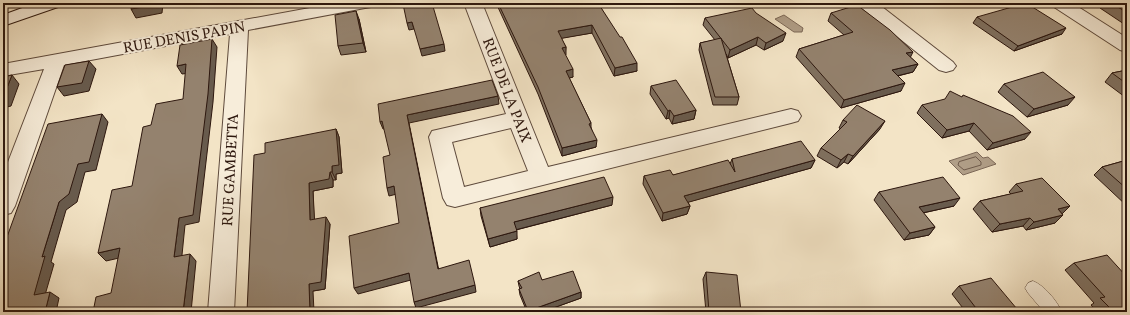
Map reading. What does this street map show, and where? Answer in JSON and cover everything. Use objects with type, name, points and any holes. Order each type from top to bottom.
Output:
[{"type":"street","points":[[3,21],[52,3]]},
{"type":"street","name":"RUE DENIS PAPIN","points":[[3,70],[365,3]]},
{"type":"street","name":"RUE DE LA PAIX","points":[[473,3],[541,177]]},
{"type":"street","points":[[866,3],[946,66]]},
{"type":"street","points":[[1060,3],[1127,46]]},
{"type":"street","name":"RUE GAMBETTA","points":[[221,312],[239,27]]},
{"type":"street","points":[[3,206],[56,60]]},
{"type":"street","points":[[518,119],[440,137],[455,198],[791,116]]},
{"type":"lane","points":[[1033,288],[1054,312]]},
{"type":"water","points":[[784,15],[803,28],[802,32],[794,32],[775,19]]},
{"type":"water","points":[[977,152],[983,158],[988,157],[996,164],[963,175],[949,161]]},
{"type":"building","points":[[132,3],[157,3],[157,5],[131,9]]},
{"type":"building","points":[[432,3],[444,44],[420,49],[412,22],[407,23],[403,4]]},
{"type":"building","points":[[498,3],[598,3],[620,37],[622,37],[637,63],[615,68],[592,25],[558,31],[566,47],[562,48],[573,69],[566,71],[591,123],[589,124],[597,140],[562,148],[538,87]]},
{"type":"building","points":[[1026,3],[1066,28],[1018,46],[977,17]]},
{"type":"building","points":[[1112,3],[1127,3],[1127,13]]},
{"type":"building","points":[[857,5],[890,30],[913,52],[906,53],[918,64],[892,70],[905,83],[844,100],[799,49],[853,32],[831,13]]},
{"type":"building","points":[[752,8],[756,13],[786,33],[766,43],[758,37],[730,50],[705,18]]},
{"type":"building","points":[[356,11],[363,43],[338,46],[335,15]]},
{"type":"building","points":[[721,38],[739,97],[715,97],[700,43]]},
{"type":"building","points":[[212,39],[208,94],[193,215],[179,218],[174,257],[190,254],[183,312],[93,312],[96,297],[111,293],[120,248],[98,253],[112,190],[132,186],[143,127],[151,125],[156,104],[183,99],[186,64],[177,66],[180,45]]},
{"type":"building","points":[[89,61],[82,83],[57,87],[65,65]]},
{"type":"building","points":[[1127,70],[1127,84],[1112,73]]},
{"type":"building","points":[[1043,72],[1075,97],[1034,109],[1004,84]]},
{"type":"building","points":[[12,75],[3,98],[3,77]]},
{"type":"building","points":[[492,80],[498,96],[407,115],[438,269],[469,260],[475,285],[414,302],[409,273],[354,288],[349,236],[399,223],[394,186],[387,188],[383,157],[390,155],[382,121],[380,122],[378,104]]},
{"type":"building","points":[[676,80],[696,110],[674,116],[670,110],[668,111],[651,86]]},
{"type":"building","points":[[950,91],[1013,116],[1031,132],[993,143],[974,123],[947,130],[922,105],[945,99]]},
{"type":"building","points":[[857,105],[885,121],[853,156],[848,154],[841,160],[821,148],[847,122],[843,120]]},
{"type":"building","points":[[102,114],[89,162],[78,164],[69,194],[59,202],[42,257],[45,256],[34,295],[50,292],[45,312],[3,312],[3,248],[48,124]]},
{"type":"building","points":[[336,129],[339,165],[332,166],[332,172],[330,172],[329,179],[309,183],[310,220],[326,217],[321,282],[309,284],[310,312],[247,312],[254,155],[265,153],[265,143]]},
{"type":"building","points":[[801,141],[815,160],[684,196],[690,206],[663,213],[644,176],[670,170],[673,175],[728,160],[735,172],[732,159]]},
{"type":"building","points":[[1127,160],[1127,189],[1102,167]]},
{"type":"building","points":[[604,177],[613,197],[514,222],[517,231],[488,239],[480,208]]},
{"type":"building","points":[[943,177],[960,198],[919,207],[935,227],[910,233],[879,192]]},
{"type":"building","points":[[1042,178],[1070,206],[1058,209],[1063,215],[1034,222],[1030,218],[1000,224],[980,201],[1023,191],[1016,184]]},
{"type":"building","points":[[1107,255],[1127,277],[1127,312],[1114,312],[1100,298],[1105,297],[1074,263]]},
{"type":"building","points":[[573,271],[581,292],[528,311],[519,289],[522,288],[518,281],[539,272],[542,280]]},
{"type":"building","points":[[706,272],[737,275],[741,312],[709,312]]},
{"type":"building","points":[[991,278],[1017,309],[1006,312],[979,312],[959,286]]}]
